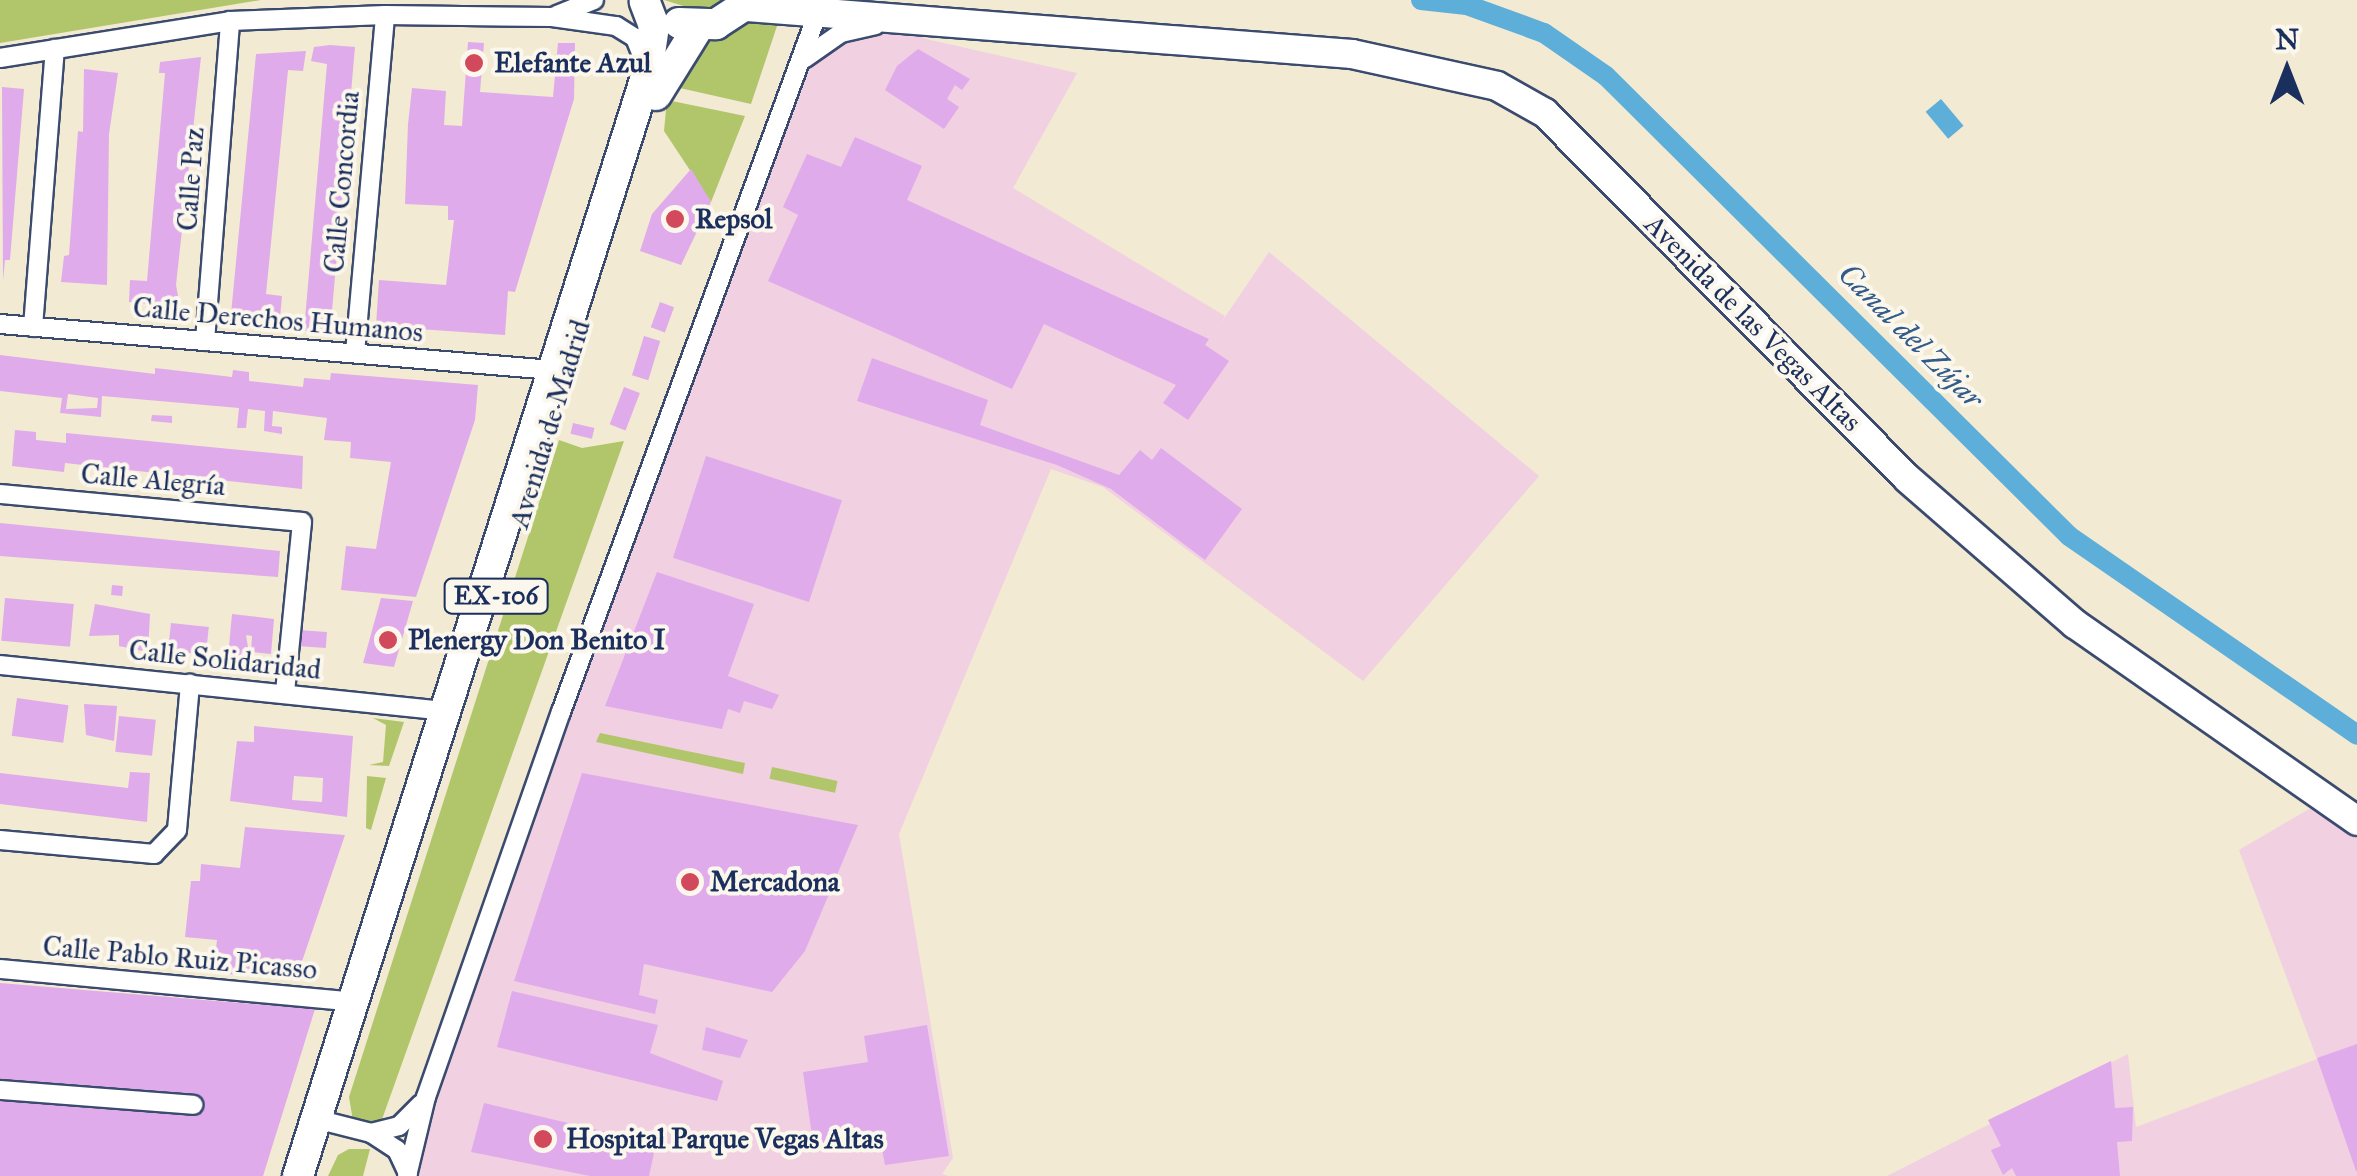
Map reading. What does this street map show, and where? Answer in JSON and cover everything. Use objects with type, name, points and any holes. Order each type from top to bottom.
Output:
[{"type":"main road","name":"EX-106","points":[[645,1],[670,20],[699,26]]},
{"type":"main road","name":"EX-106","points":[[645,1],[654,26],[647,74]]},
{"type":"main road","points":[[699,26],[750,4]]},
{"type":"main road","name":"Avenida de Madrid","points":[[298,1176],[324,1121],[638,149],[668,68],[699,26]]},
{"type":"main road","name":"Avenida de Madrid","points":[[362,1003],[444,711],[647,74]]},
{"type":"main road","name":"Avenida de Madrid","points":[[315,1176],[324,1121]]},
{"type":"street","points":[[552,17],[594,0]]},
{"type":"street","points":[[863,0],[943,18]]},
{"type":"street","points":[[750,4],[943,18]]},
{"type":"street","points":[[408,1175],[426,1097],[798,65],[812,10]]},
{"type":"street","points":[[0,58],[230,21],[385,15],[552,17],[627,31],[640,46],[647,74]]},
{"type":"street","name":"Calle Concordia","points":[[355,353],[385,15]]},
{"type":"street","points":[[798,65],[851,30],[943,18]]},
{"type":"street","name":"Avenida de las Vegas Altas","points":[[943,18],[1352,54],[1457,74],[1497,86],[1546,114],[1908,479],[2049,602],[2357,821]]},
{"type":"street","name":"Calle Paz","points":[[205,341],[230,21]]},
{"type":"street","points":[[33,327],[54,49]]},
{"type":"street","name":"Calle Derechos Humanos","points":[[0,324],[552,370]]},
{"type":"street","name":"Calle Alegría","points":[[0,494],[302,522],[285,692]]},
{"type":"street","name":"Calle Solidaridad","points":[[0,666],[444,711]]},
{"type":"street","points":[[0,840],[154,854],[177,830],[190,684]]},
{"type":"street","name":"Calle Pablo Ruiz Picasso","points":[[0,969],[362,1003]]},
{"type":"street","points":[[0,1090],[193,1105]]},
{"type":"street","points":[[372,1133],[399,1126],[426,1097]]},
{"type":"street","points":[[324,1121],[372,1133],[396,1150],[408,1175]]},
{"type":"shaded area","points":[[896,24],[926,39],[1077,73],[1013,188],[1225,316],[1219,326],[1269,252],[1539,476],[1363,681],[1103,487],[1051,469],[899,834],[953,1158],[942,1174],[948,1176],[407,1176],[426,1097],[788,94],[820,45]]},
{"type":"shaded area","points":[[2326,799],[2357,821],[2357,1176],[1887,1176],[2128,1054],[2136,1127],[2317,1059],[2239,850]]},
{"type":"green space","points":[[0,0],[261,0],[0,43]]},
{"type":"green space","points":[[664,0],[733,0],[703,12]]},
{"type":"green space","points":[[754,17],[780,17],[751,104],[671,86],[707,35]]},
{"type":"green space","points":[[667,100],[745,116],[711,202],[664,131]]},
{"type":"green space","points":[[559,440],[582,448],[624,441],[380,1125],[353,1121],[349,1097]]},
{"type":"green space","points":[[373,718],[404,722],[389,766],[369,765],[383,762],[386,725]]},
{"type":"green space","points":[[600,733],[745,763],[743,774],[596,742]]},
{"type":"green space","points":[[772,767],[838,781],[835,793],[770,779]]},
{"type":"green space","points":[[367,776],[386,778],[371,830],[366,828]]},
{"type":"green space","points":[[349,1149],[370,1149],[363,1176],[328,1176],[338,1155]]},
{"type":"water","points":[[1941,99],[1963,126],[1948,139],[1926,112]]},
{"type":"building","points":[[468,42],[484,43],[480,92],[553,97],[558,43],[575,43],[574,99],[515,292],[508,291],[505,335],[376,326],[379,280],[446,285],[454,220],[448,220],[448,206],[405,204],[408,124],[412,88],[446,91],[444,125],[462,126]]},
{"type":"building","points":[[314,47],[355,47],[330,334],[304,331],[327,64],[311,61]]},
{"type":"building","points":[[918,49],[970,79],[962,90],[955,85],[947,99],[959,107],[944,129],[885,90],[897,66]]},
{"type":"building","points":[[306,51],[303,71],[288,70],[266,294],[282,296],[280,318],[231,314],[256,54]]},
{"type":"building","points":[[201,57],[176,285],[180,307],[129,302],[130,280],[147,281],[165,73],[159,73],[160,62]]},
{"type":"building","points":[[84,69],[118,73],[109,134],[107,285],[61,282],[64,256],[69,255],[78,131],[83,132]]},
{"type":"building","points":[[2,87],[24,89],[10,260],[5,260],[3,281]]},
{"type":"building","points":[[855,137],[922,166],[907,200],[1209,339],[1205,345],[1229,361],[1188,420],[1163,403],[1176,385],[1044,324],[1012,389],[768,281],[798,215],[783,207],[807,154],[841,167]]},
{"type":"building","name":"Repsol","points":[[691,169],[711,202],[681,265],[640,251],[652,214]]},
{"type":"building","points":[[660,302],[674,307],[665,333],[651,327]]},
{"type":"building","points":[[644,336],[660,341],[648,380],[632,375]]},
{"type":"building","points":[[0,355],[155,374],[155,368],[232,377],[233,370],[249,372],[249,381],[303,387],[304,378],[330,380],[331,373],[478,385],[475,420],[416,597],[341,590],[346,546],[376,549],[391,462],[350,458],[351,442],[324,440],[327,418],[273,411],[272,426],[282,427],[282,434],[264,431],[265,411],[248,409],[246,428],[237,428],[239,408],[102,396],[101,417],[60,413],[62,398],[0,391]],"holes":[[[68,394],[98,398],[97,408],[66,409]]]},
{"type":"building","points":[[872,358],[988,400],[980,425],[1119,475],[1140,450],[1152,460],[1161,448],[1242,509],[1205,560],[1111,489],[1057,465],[857,401]]},
{"type":"building","points":[[624,387],[640,393],[626,430],[610,424]]},
{"type":"building","points":[[152,415],[172,416],[172,423],[151,421]]},
{"type":"building","points":[[573,423],[594,428],[592,439],[571,434]]},
{"type":"building","points":[[15,430],[36,432],[36,440],[66,443],[66,433],[303,456],[302,489],[65,463],[64,472],[12,466]]},
{"type":"building","points":[[706,456],[842,500],[809,602],[673,558]]},
{"type":"building","points":[[0,523],[280,551],[278,577],[0,556]]},
{"type":"building","points":[[657,572],[754,604],[728,676],[779,695],[772,709],[744,701],[740,713],[728,709],[722,729],[605,706]]},
{"type":"building","points":[[112,585],[123,586],[122,596],[111,595]]},
{"type":"building","points":[[5,598],[74,604],[70,647],[1,641]]},
{"type":"building","points":[[381,598],[413,601],[394,667],[363,663]]},
{"type":"building","points":[[95,604],[150,614],[148,652],[119,646],[119,635],[89,636]]},
{"type":"building","points":[[232,614],[274,619],[271,654],[251,652],[252,636],[246,635],[250,659],[228,657]]},
{"type":"building","points":[[171,623],[209,627],[206,655],[168,651]]},
{"type":"building","points":[[298,630],[327,632],[326,648],[297,646]]},
{"type":"building","points":[[17,698],[68,705],[63,743],[12,736]]},
{"type":"building","points":[[84,704],[117,706],[114,741],[86,735]]},
{"type":"building","points":[[119,716],[156,720],[152,756],[115,752]]},
{"type":"building","points":[[254,726],[353,736],[347,817],[230,801],[237,741],[254,742]],"holes":[[[294,776],[323,778],[322,802],[292,800]]]},
{"type":"building","points":[[130,772],[150,773],[147,822],[0,804],[0,773],[128,788]]},
{"type":"building","name":"Mercadona","points":[[582,773],[858,825],[805,951],[772,992],[644,964],[639,995],[658,1000],[655,1014],[514,981]]},
{"type":"building","points":[[245,827],[345,835],[296,979],[213,973],[217,940],[185,937],[191,881],[200,881],[201,864],[240,868]]},
{"type":"building","points":[[0,983],[315,1009],[263,1176],[0,1176]]},
{"type":"building","points":[[512,991],[658,1025],[650,1053],[723,1081],[717,1101],[497,1047]]},
{"type":"building","points":[[927,1025],[949,1156],[885,1165],[880,1138],[814,1150],[803,1072],[868,1062],[864,1036]]},
{"type":"building","points":[[706,1027],[748,1040],[740,1058],[702,1050]]},
{"type":"building","points":[[2357,1044],[2357,1171],[2356,1171],[2317,1058]]},
{"type":"building","points":[[2111,1061],[2115,1108],[2133,1107],[2132,1141],[2117,1142],[2120,1176],[2016,1176],[2012,1168],[2003,1175],[1991,1150],[2001,1146],[1988,1120]]},
{"type":"building","name":"Hospital Parque Vegas Altas","points":[[484,1103],[614,1134],[612,1142],[654,1153],[649,1176],[590,1176],[471,1152]]},
{"type":"waterway","name":"Canal del Zújar","points":[[1421,0],[1467,5],[1544,33],[1606,76],[2069,536],[2357,735]]},
{"type":"place","name":"Elefante Azul","points":[[474,63]]},
{"type":"place","name":"Repsol","points":[[675,219]]},
{"type":"place","name":"Plenergy Don Benito I","points":[[388,640]]},
{"type":"place","name":"Mercadona","points":[[690,882]]},
{"type":"place","name":"Hospital Parque Vegas Altas","points":[[543,1139]]}]
